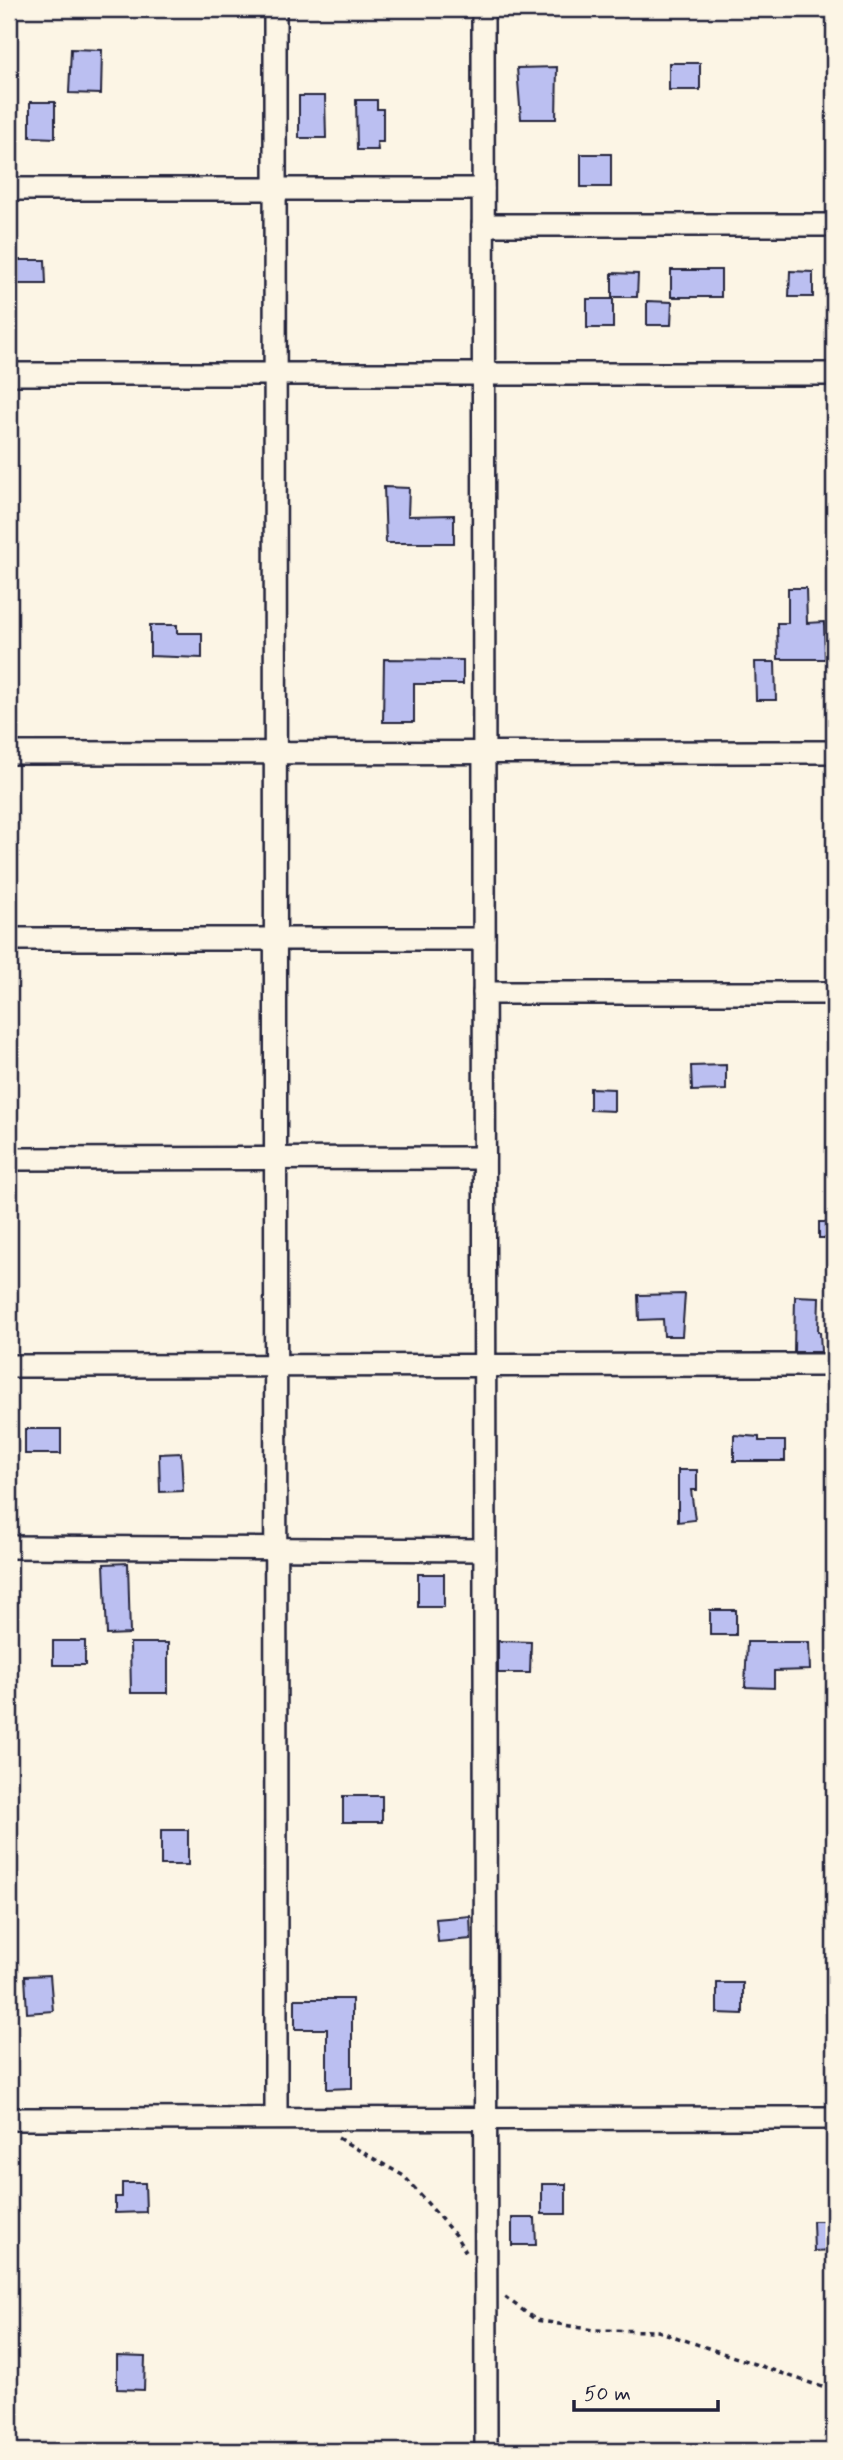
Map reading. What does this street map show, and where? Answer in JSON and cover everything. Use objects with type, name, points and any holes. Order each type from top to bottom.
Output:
[{"type":"street","points":[[275,9],[276,2118]]},
{"type":"street","points":[[483,9],[486,2451]]},
{"type":"street","points":[[9,189],[483,189]]},
{"type":"street","points":[[483,225],[834,225]]},
{"type":"street","points":[[9,374],[834,374]]},
{"type":"street","points":[[9,752],[834,752]]},
{"type":"street","points":[[9,939],[484,939]]},
{"type":"street","points":[[484,993],[834,993]]},
{"type":"street","points":[[9,1158],[484,1158]]},
{"type":"street","points":[[9,1366],[834,1365]]},
{"type":"street","points":[[9,1547],[484,1550]]},
{"type":"street","points":[[9,2119],[834,2118]]},
{"type":"path","points":[[337,2138],[404,2176],[455,2235],[484,2282],[536,2320],[593,2330],[658,2331],[834,2391]]},
{"type":"building","points":[[71,49],[102,50],[101,94],[69,93]]},
{"type":"building","points":[[669,63],[700,63],[700,90],[669,90]]},
{"type":"building","points":[[557,67],[556,119],[521,119],[517,68]]},
{"type":"building","points":[[299,96],[325,96],[326,138],[299,138]]},
{"type":"building","points":[[356,100],[377,100],[377,109],[383,109],[383,142],[377,142],[378,150],[357,150]]},
{"type":"building","points":[[30,102],[55,102],[55,138],[30,137]]},
{"type":"building","points":[[581,154],[611,154],[611,187],[581,187]]},
{"type":"building","points":[[11,260],[45,260],[46,284],[12,284]]},
{"type":"building","points":[[671,270],[721,270],[721,297],[671,297]]},
{"type":"building","points":[[790,271],[813,272],[813,297],[789,297]]},
{"type":"building","points":[[612,273],[638,274],[637,297],[612,297]]},
{"type":"building","points":[[587,299],[613,299],[613,328],[587,328]]},
{"type":"building","points":[[647,301],[672,302],[671,325],[647,325]]},
{"type":"building","points":[[384,487],[409,488],[408,516],[454,515],[454,543],[386,543]]},
{"type":"building","points":[[788,588],[806,588],[807,623],[824,622],[825,659],[778,659],[777,623],[788,623]]},
{"type":"building","points":[[150,625],[177,625],[177,633],[202,633],[202,658],[150,656]]},
{"type":"building","points":[[384,659],[463,660],[463,684],[414,684],[414,722],[383,722]]},
{"type":"building","points":[[755,662],[775,662],[776,700],[756,700]]},
{"type":"building","points":[[726,1065],[726,1090],[692,1091],[691,1066]]},
{"type":"building","points":[[590,1088],[614,1089],[614,1111],[590,1110]]},
{"type":"building","points":[[819,1222],[834,1222],[834,1238],[819,1238]]},
{"type":"building","points":[[685,1294],[682,1336],[664,1336],[663,1319],[639,1320],[638,1295]]},
{"type":"building","points":[[795,1296],[819,1297],[818,1332],[821,1352],[794,1352]]},
{"type":"building","points":[[25,1429],[61,1429],[61,1454],[25,1454]]},
{"type":"building","points":[[734,1435],[759,1437],[759,1441],[785,1441],[785,1461],[734,1461]]},
{"type":"building","points":[[181,1453],[183,1491],[160,1492],[159,1454]]},
{"type":"building","points":[[678,1470],[697,1470],[697,1490],[691,1490],[695,1520],[678,1522]]},
{"type":"building","points":[[128,1563],[130,1634],[107,1635],[104,1564]]},
{"type":"building","points":[[418,1574],[444,1574],[444,1607],[418,1607]]},
{"type":"building","points":[[710,1610],[736,1610],[736,1635],[710,1635]]},
{"type":"building","points":[[53,1641],[85,1641],[85,1665],[53,1665]]},
{"type":"building","points":[[498,1641],[531,1642],[530,1673],[498,1673]]},
{"type":"building","points":[[747,1642],[809,1642],[810,1670],[774,1671],[774,1688],[745,1687]]},
{"type":"building","points":[[130,1643],[168,1643],[168,1693],[131,1693]]},
{"type":"building","points":[[343,1796],[382,1796],[382,1822],[343,1822]]},
{"type":"building","points":[[161,1830],[188,1830],[188,1865],[161,1865]]},
{"type":"building","points":[[470,1916],[471,1939],[438,1942],[436,1919]]},
{"type":"building","points":[[50,1975],[53,2011],[27,2013],[25,1976]]},
{"type":"building","points":[[717,1983],[743,1983],[743,2014],[717,2013]]},
{"type":"building","points":[[295,1999],[352,1999],[352,2088],[327,2089],[327,2029],[295,2029]]},
{"type":"building","points":[[122,2183],[145,2183],[146,2212],[115,2213],[115,2197],[122,2197]]},
{"type":"building","points":[[542,2184],[566,2184],[566,2214],[542,2214]]},
{"type":"building","points":[[512,2218],[535,2218],[536,2245],[512,2245]]},
{"type":"building","points":[[813,2221],[834,2221],[834,2250],[814,2251]]},
{"type":"building","points":[[117,2356],[145,2357],[144,2390],[117,2389]]}]
